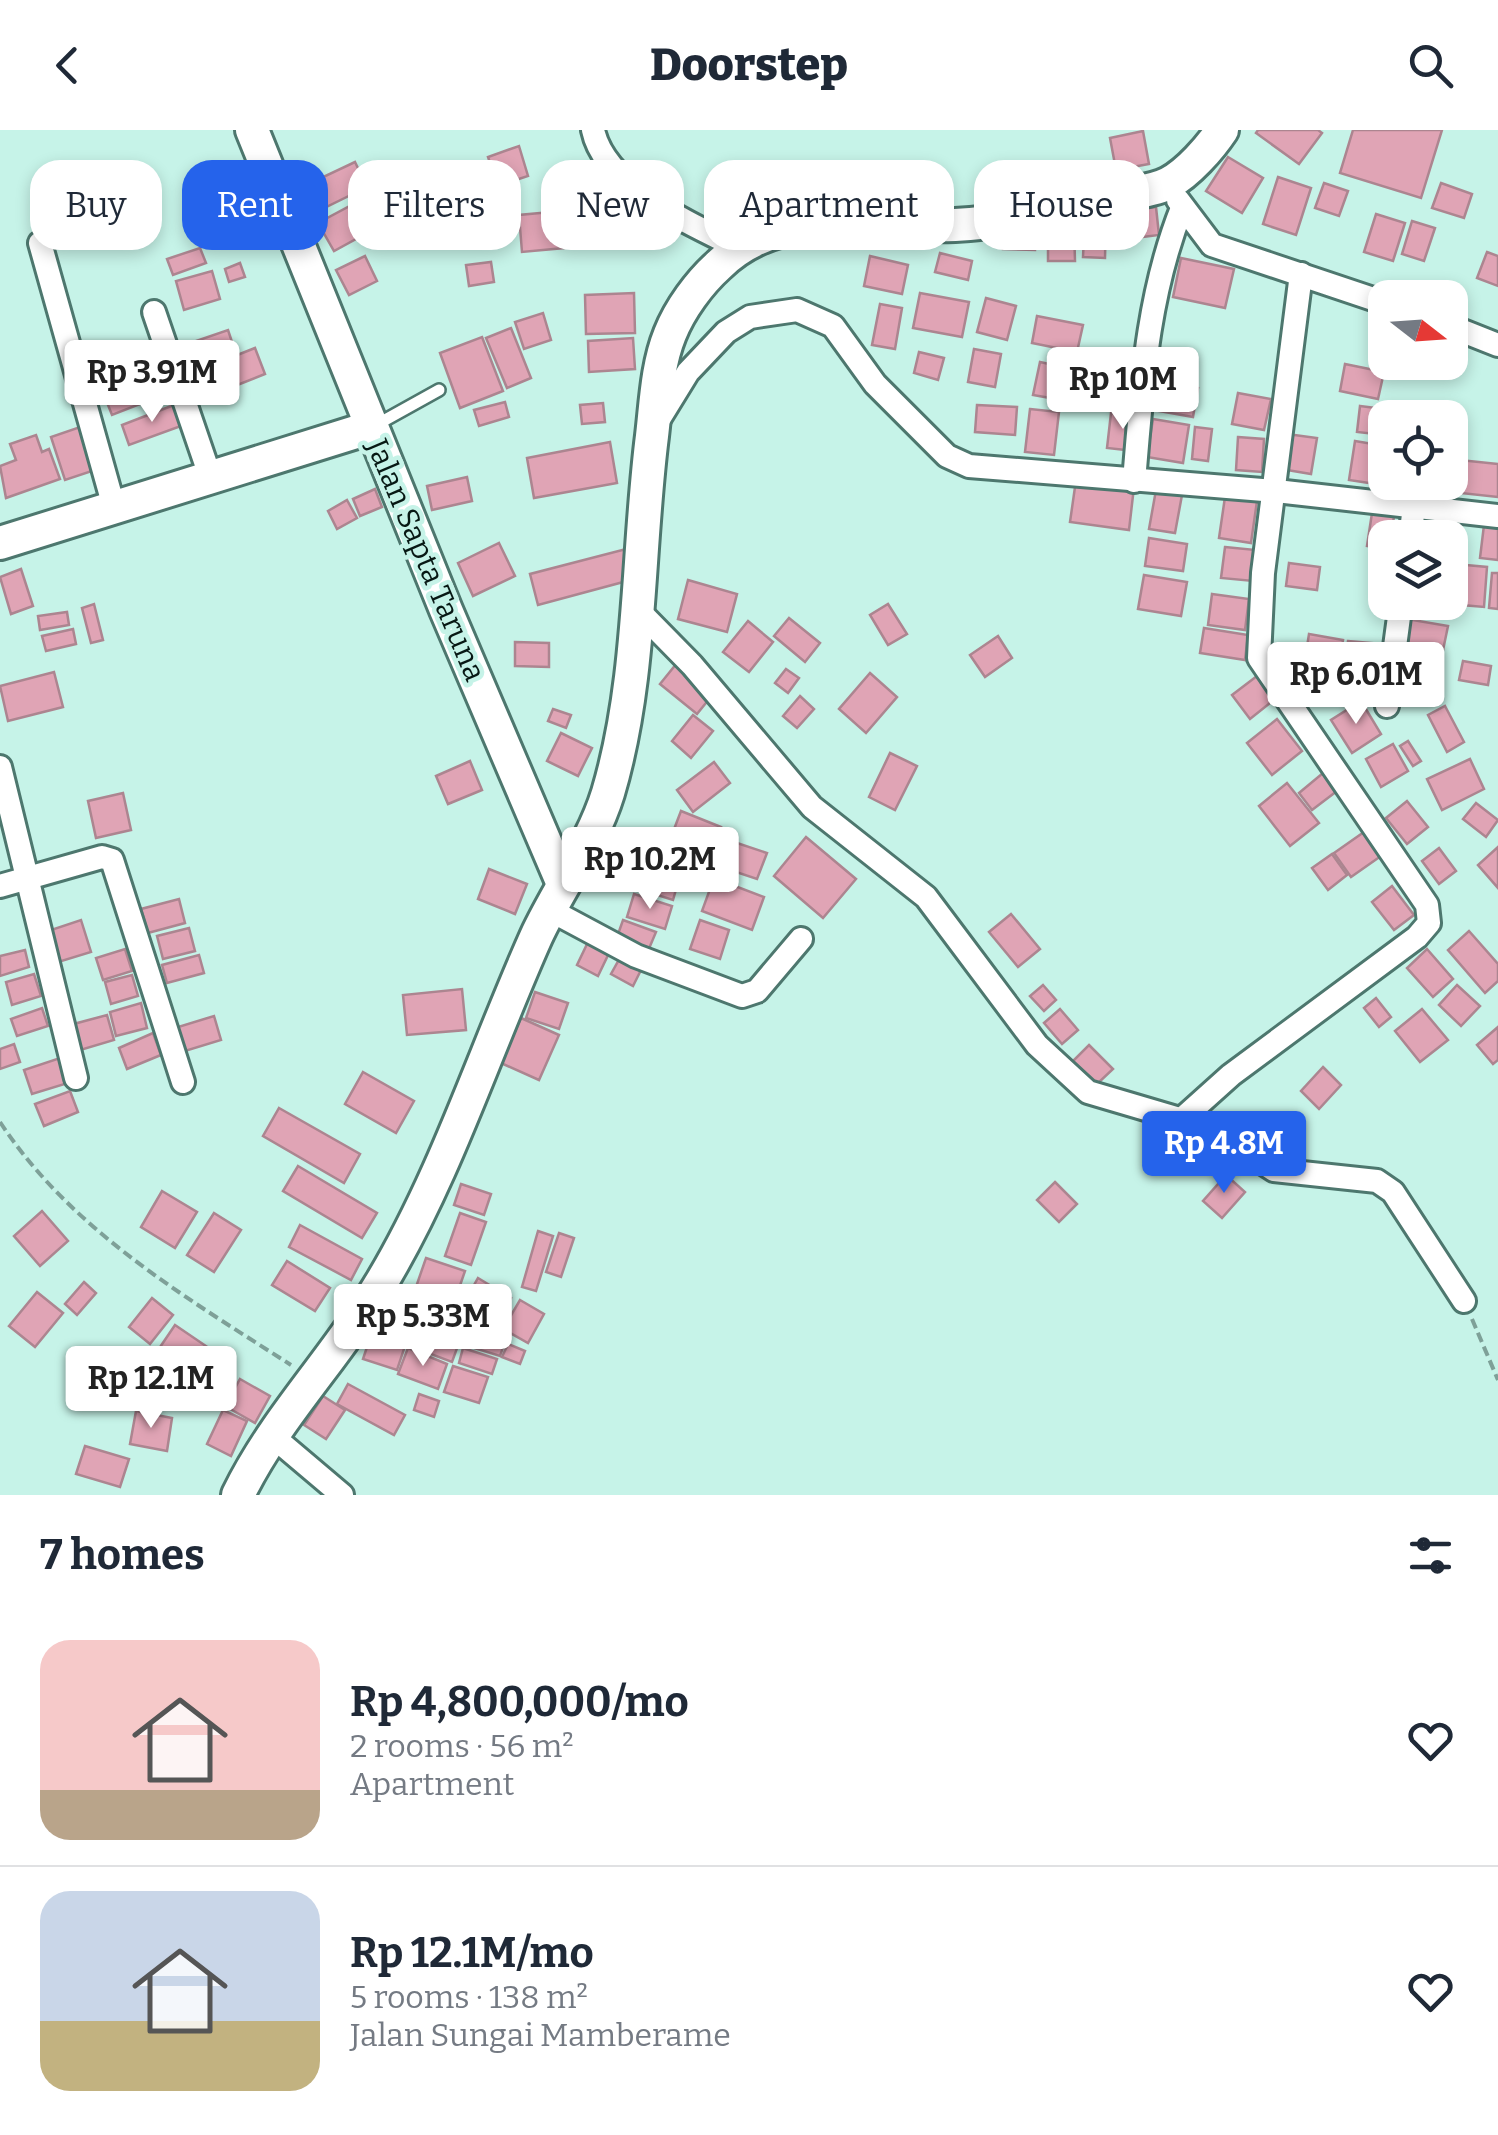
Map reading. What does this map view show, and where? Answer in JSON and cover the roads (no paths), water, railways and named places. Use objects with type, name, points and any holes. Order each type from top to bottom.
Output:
[{"type":"street","points":[[252,130],[372,427]]},
{"type":"street","points":[[593,130],[616,176],[704,230]]},
{"type":"street","points":[[1134,481],[1152,309],[1175,196],[1222,130]]},
{"type":"street","points":[[954,225],[1175,196]]},
{"type":"street","points":[[1175,196],[1212,245],[1368,297]]},
{"type":"street","points":[[42,250],[114,507]]},
{"type":"street","points":[[238,1495],[270,1434],[379,1287],[413,1225],[556,898],[584,849],[607,795],[638,610],[643,515],[660,370],[670,332],[693,294],[737,250]]},
{"type":"street","points":[[1182,1119],[1231,1076],[1429,923],[1427,905],[1259,658],[1264,573],[1301,274]]},
{"type":"street","points":[[653,429],[688,372],[726,332],[750,317],[797,310],[833,326],[876,384],[947,456],[960,464],[1276,491],[1498,516]]},
{"type":"street","points":[[154,312],[210,476]]},
{"type":"street","points":[[1468,333],[1498,345]]},
{"type":"street","name":"Jalan Sapta Taruna","points":[[0,543],[372,427],[556,898]]},
{"type":"street","points":[[1412,520],[1414,507]]},
{"type":"street","points":[[638,610],[704,678],[812,806],[926,897],[1037,1045],[1088,1092],[1221,1133],[1274,1170],[1377,1181],[1393,1192],[1464,1300]]},
{"type":"street","points":[[1387,706],[1399,620]]},
{"type":"street","points":[[0,767],[76,1078]]},
{"type":"street","points":[[0,886],[102,857],[112,860],[183,1082]]},
{"type":"street","points":[[556,898],[636,956],[742,996],[757,991],[801,940]]},
{"type":"street","points":[[270,1434],[342,1495]]},
{"type":"lane","points":[[372,427],[439,390]]}]
